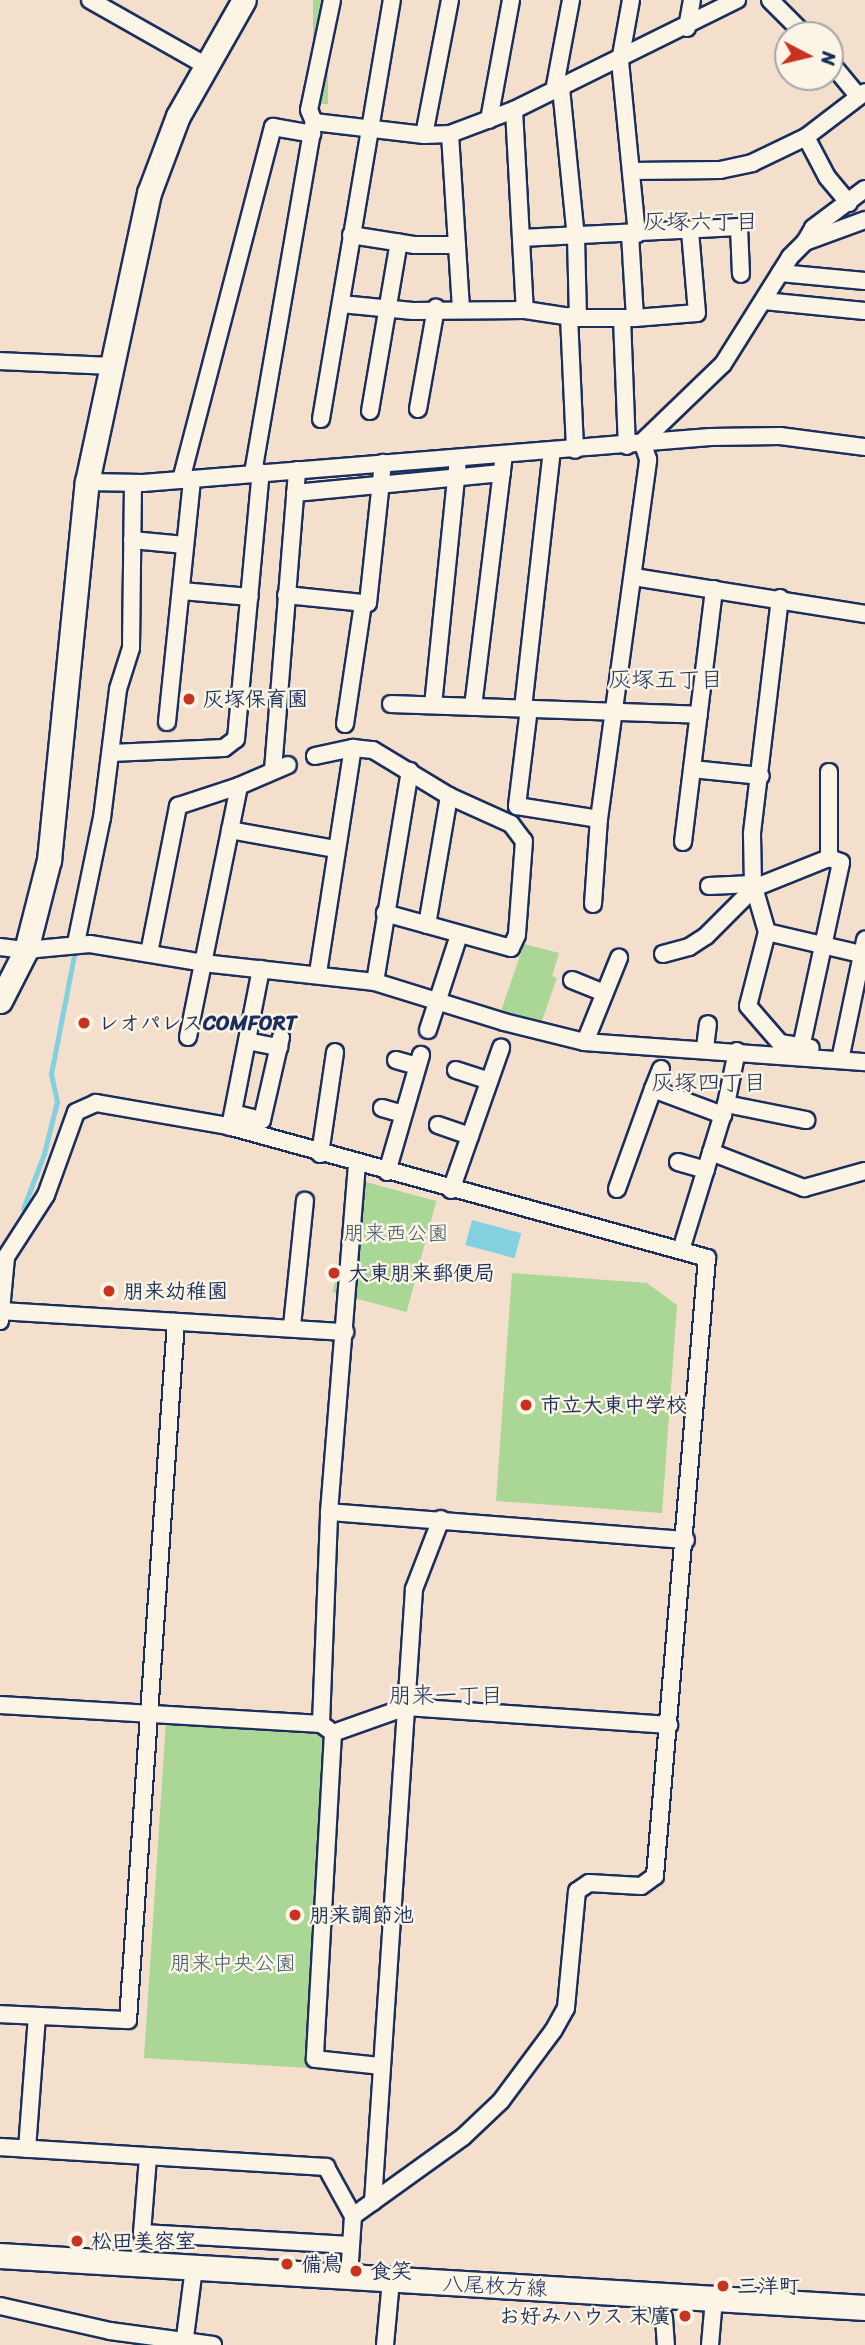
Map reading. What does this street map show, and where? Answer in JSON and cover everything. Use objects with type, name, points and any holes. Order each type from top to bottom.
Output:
[{"type":"main road","name":"八尾枚方線","points":[[0,2256],[865,2308]]},
{"type":"street","points":[[89,0],[205,65]]},
{"type":"street","points":[[0,1001],[26,950],[49,860],[88,482],[110,366],[161,151],[205,65],[244,0]]},
{"type":"street","points":[[111,753],[224,748],[236,739],[250,597],[257,472],[313,128],[309,110],[332,0]]},
{"type":"street","points":[[321,419],[391,0]]},
{"type":"street","points":[[425,135],[450,0]]},
{"type":"street","points":[[489,120],[511,0]]},
{"type":"street","points":[[571,0],[557,90],[576,237],[573,317],[575,450]]},
{"type":"street","points":[[593,904],[599,819],[648,459],[635,444],[629,318],[633,234],[631,171],[620,61],[631,0]]},
{"type":"street","points":[[687,28],[692,0]]},
{"type":"street","points":[[167,722],[185,545],[186,480],[273,127],[368,126],[425,135],[450,134],[514,110],[620,61],[737,0]]},
{"type":"street","points":[[769,0],[791,21]]},
{"type":"street","points":[[631,171],[720,170],[752,163],[806,137],[862,95],[844,76]]},
{"type":"street","points":[[514,110],[525,310]]},
{"type":"street","points":[[450,134],[460,308]]},
{"type":"street","points":[[806,137],[827,177],[849,203]]},
{"type":"street","points":[[635,444],[723,364],[780,273],[806,242],[813,228],[865,189]]},
{"type":"street","points":[[806,242],[865,220]]},
{"type":"street","points":[[521,238],[739,227],[741,274]]},
{"type":"street","points":[[341,304],[387,308],[525,310],[573,317],[629,318],[697,313],[691,230]]},
{"type":"street","points":[[351,235],[399,242],[457,245]]},
{"type":"street","points":[[370,411],[399,242]]},
{"type":"street","points":[[780,273],[865,281]]},
{"type":"street","points":[[764,301],[865,311]]},
{"type":"street","points":[[418,409],[436,308]]},
{"type":"street","points":[[0,361],[110,366]]},
{"type":"street","points":[[88,482],[133,484],[257,472],[780,436],[865,447]]},
{"type":"street","points":[[552,451],[517,806],[599,819]]},
{"type":"street","points":[[473,707],[504,455]]},
{"type":"street","points":[[433,705],[457,458]]},
{"type":"street","points":[[286,595],[368,603],[383,463]]},
{"type":"street","points":[[149,953],[178,806],[239,786],[280,767],[271,752],[297,470]]},
{"type":"street","points":[[295,493],[502,473]]},
{"type":"street","points":[[76,943],[111,753],[118,690],[132,638],[133,484]]},
{"type":"street","points":[[132,540],[185,545]]},
{"type":"street","points":[[634,577],[780,598],[865,614]]},
{"type":"street","points":[[683,842],[714,589]]},
{"type":"street","points":[[181,591],[250,597]]},
{"type":"street","points":[[780,598],[761,776],[752,834],[754,886],[767,932],[748,1006],[780,1042],[800,1052]]},
{"type":"street","points":[[345,724],[363,603]]},
{"type":"street","points":[[391,704],[699,715]]},
{"type":"street","points":[[318,973],[353,748]]},
{"type":"street","points":[[315,756],[353,748],[373,750],[449,796],[511,824],[524,841],[525,856],[517,935],[511,948],[386,913]]},
{"type":"street","points":[[692,769],[761,776]]},
{"type":"street","points":[[375,982],[410,771]]},
{"type":"street","points":[[829,772],[829,858]]},
{"type":"street","points":[[188,1037],[239,786]]},
{"type":"street","points":[[426,925],[449,796]]},
{"type":"street","points":[[230,830],[336,849]]},
{"type":"street","points":[[709,886],[754,886],[829,858],[841,862],[826,947],[800,1052]]},
{"type":"street","points":[[663,954],[689,947],[706,936],[754,886]]},
{"type":"street","points":[[767,932],[826,947],[864,950],[841,1054]]},
{"type":"street","points":[[428,1030],[459,935]]},
{"type":"street","points":[[0,947],[26,950],[76,943],[204,963],[318,973],[375,982],[504,1022],[585,1042],[841,1054],[865,1062]]},
{"type":"street","points":[[585,1042],[619,958]]},
{"type":"street","points":[[231,1120],[261,969]]},
{"type":"street","points":[[572,980],[605,993]]},
{"type":"street","points":[[705,1048],[708,1024]]},
{"type":"street","points":[[0,1321],[6,1256],[46,1195],[76,1112],[96,1104],[231,1120],[262,1120],[280,1042],[247,1041]]},
{"type":"street","points":[[451,1190],[501,1048]]},
{"type":"street","points":[[681,1250],[725,1110],[737,1051]]},
{"type":"street","points":[[320,1154],[335,1052]]},
{"type":"street","points":[[387,1172],[419,1061],[396,1060]]},
{"type":"street","points":[[617,1189],[661,1069]]},
{"type":"street","points":[[456,1070],[489,1081]]},
{"type":"street","points":[[653,1089],[725,1110],[806,1120]]},
{"type":"street","points":[[382,1108],[403,1114]]},
{"type":"street","points":[[231,1120],[320,1154],[707,1258],[709,1274],[655,1876],[641,1886],[589,1883],[576,1891],[566,2008],[553,2031],[501,2101],[463,2137],[353,2216]]},
{"type":"street","points":[[438,1125],[470,1136]]},
{"type":"street","points":[[711,1152],[804,1188],[865,1171]]},
{"type":"street","points":[[678,1162],[706,1170]]},
{"type":"street","points":[[357,1164],[329,1512],[327,1728],[315,2059],[381,2066]]},
{"type":"street","points":[[292,1326],[305,1201]]},
{"type":"street","points":[[0,1311],[292,1326],[345,1332]]},
{"type":"street","points":[[0,2014],[128,2020],[176,1322]]},
{"type":"street","points":[[329,1512],[686,1540]]},
{"type":"street","points":[[373,2202],[414,1589],[440,1519]]},
{"type":"street","points":[[0,1705],[148,1713],[327,1728],[406,1707],[669,1725]]},
{"type":"street","points":[[27,2149],[37,2017]]},
{"type":"street","points":[[0,2147],[326,2167],[353,2216],[349,2277]]},
{"type":"street","points":[[148,2157],[142,2233],[351,2245]]},
{"type":"street","points":[[184,2343],[194,2268]]},
{"type":"street","points":[[385,2345],[391,2280]]},
{"type":"street","points":[[654,2296],[664,2318],[666,2345]]},
{"type":"street","points":[[710,2345],[714,2299]]},
{"type":"street","points":[[0,2306],[108,2338],[214,2345]]},
{"type":"green space","points":[[313,0],[328,0],[328,104],[313,104]]},
{"type":"green space","points":[[524,944],[559,953],[552,976],[557,978],[539,1029],[499,1017]]},
{"type":"green space","name":"朋来西公園","points":[[362,1181],[436,1201],[407,1312],[332,1292]]},
{"type":"green space","points":[[512,1273],[647,1283],[677,1305],[662,1513],[496,1501]]},
{"type":"green space","name":"朋来中央公園","points":[[166,1721],[322,1731],[329,1736],[308,2068],[144,2058]]},
{"type":"water","points":[[472,1220],[521,1233],[515,1258],[465,1245]]},
{"type":"waterway","points":[[23,1209],[44,1154],[57,1102],[51,1074],[75,951]]},
{"type":"place","name":"灰塚保育園","points":[[189,699]]},
{"type":"place","name":"レオパレスCOMFORT","points":[[84,1023]]},
{"type":"place","name":"大東朋来郵便局","points":[[334,1273]]},
{"type":"place","name":"朋来幼稚園","points":[[109,1291]]},
{"type":"place","name":"市立大東中学校","points":[[526,1405]]},
{"type":"place","name":"朋来調節池","points":[[295,1915]]},
{"type":"place","name":"松田美容室","points":[[77,2241]]},
{"type":"place","name":"備鳥","points":[[287,2264]]},
{"type":"place","name":"食笑","points":[[356,2271]]},
{"type":"place","name":"三洋町","points":[[723,2286]]},
{"type":"place","name":"お好みハウス 末廣","points":[[685,2316]]},
{"type":"district","name":"灰塚六丁目","points":[[701,222]]},
{"type":"district","name":"灰塚五丁目","points":[[666,680]]},
{"type":"district","name":"灰塚四丁目","points":[[709,1083]]},
{"type":"district","name":"朋来一丁目","points":[[446,1696]]}]
